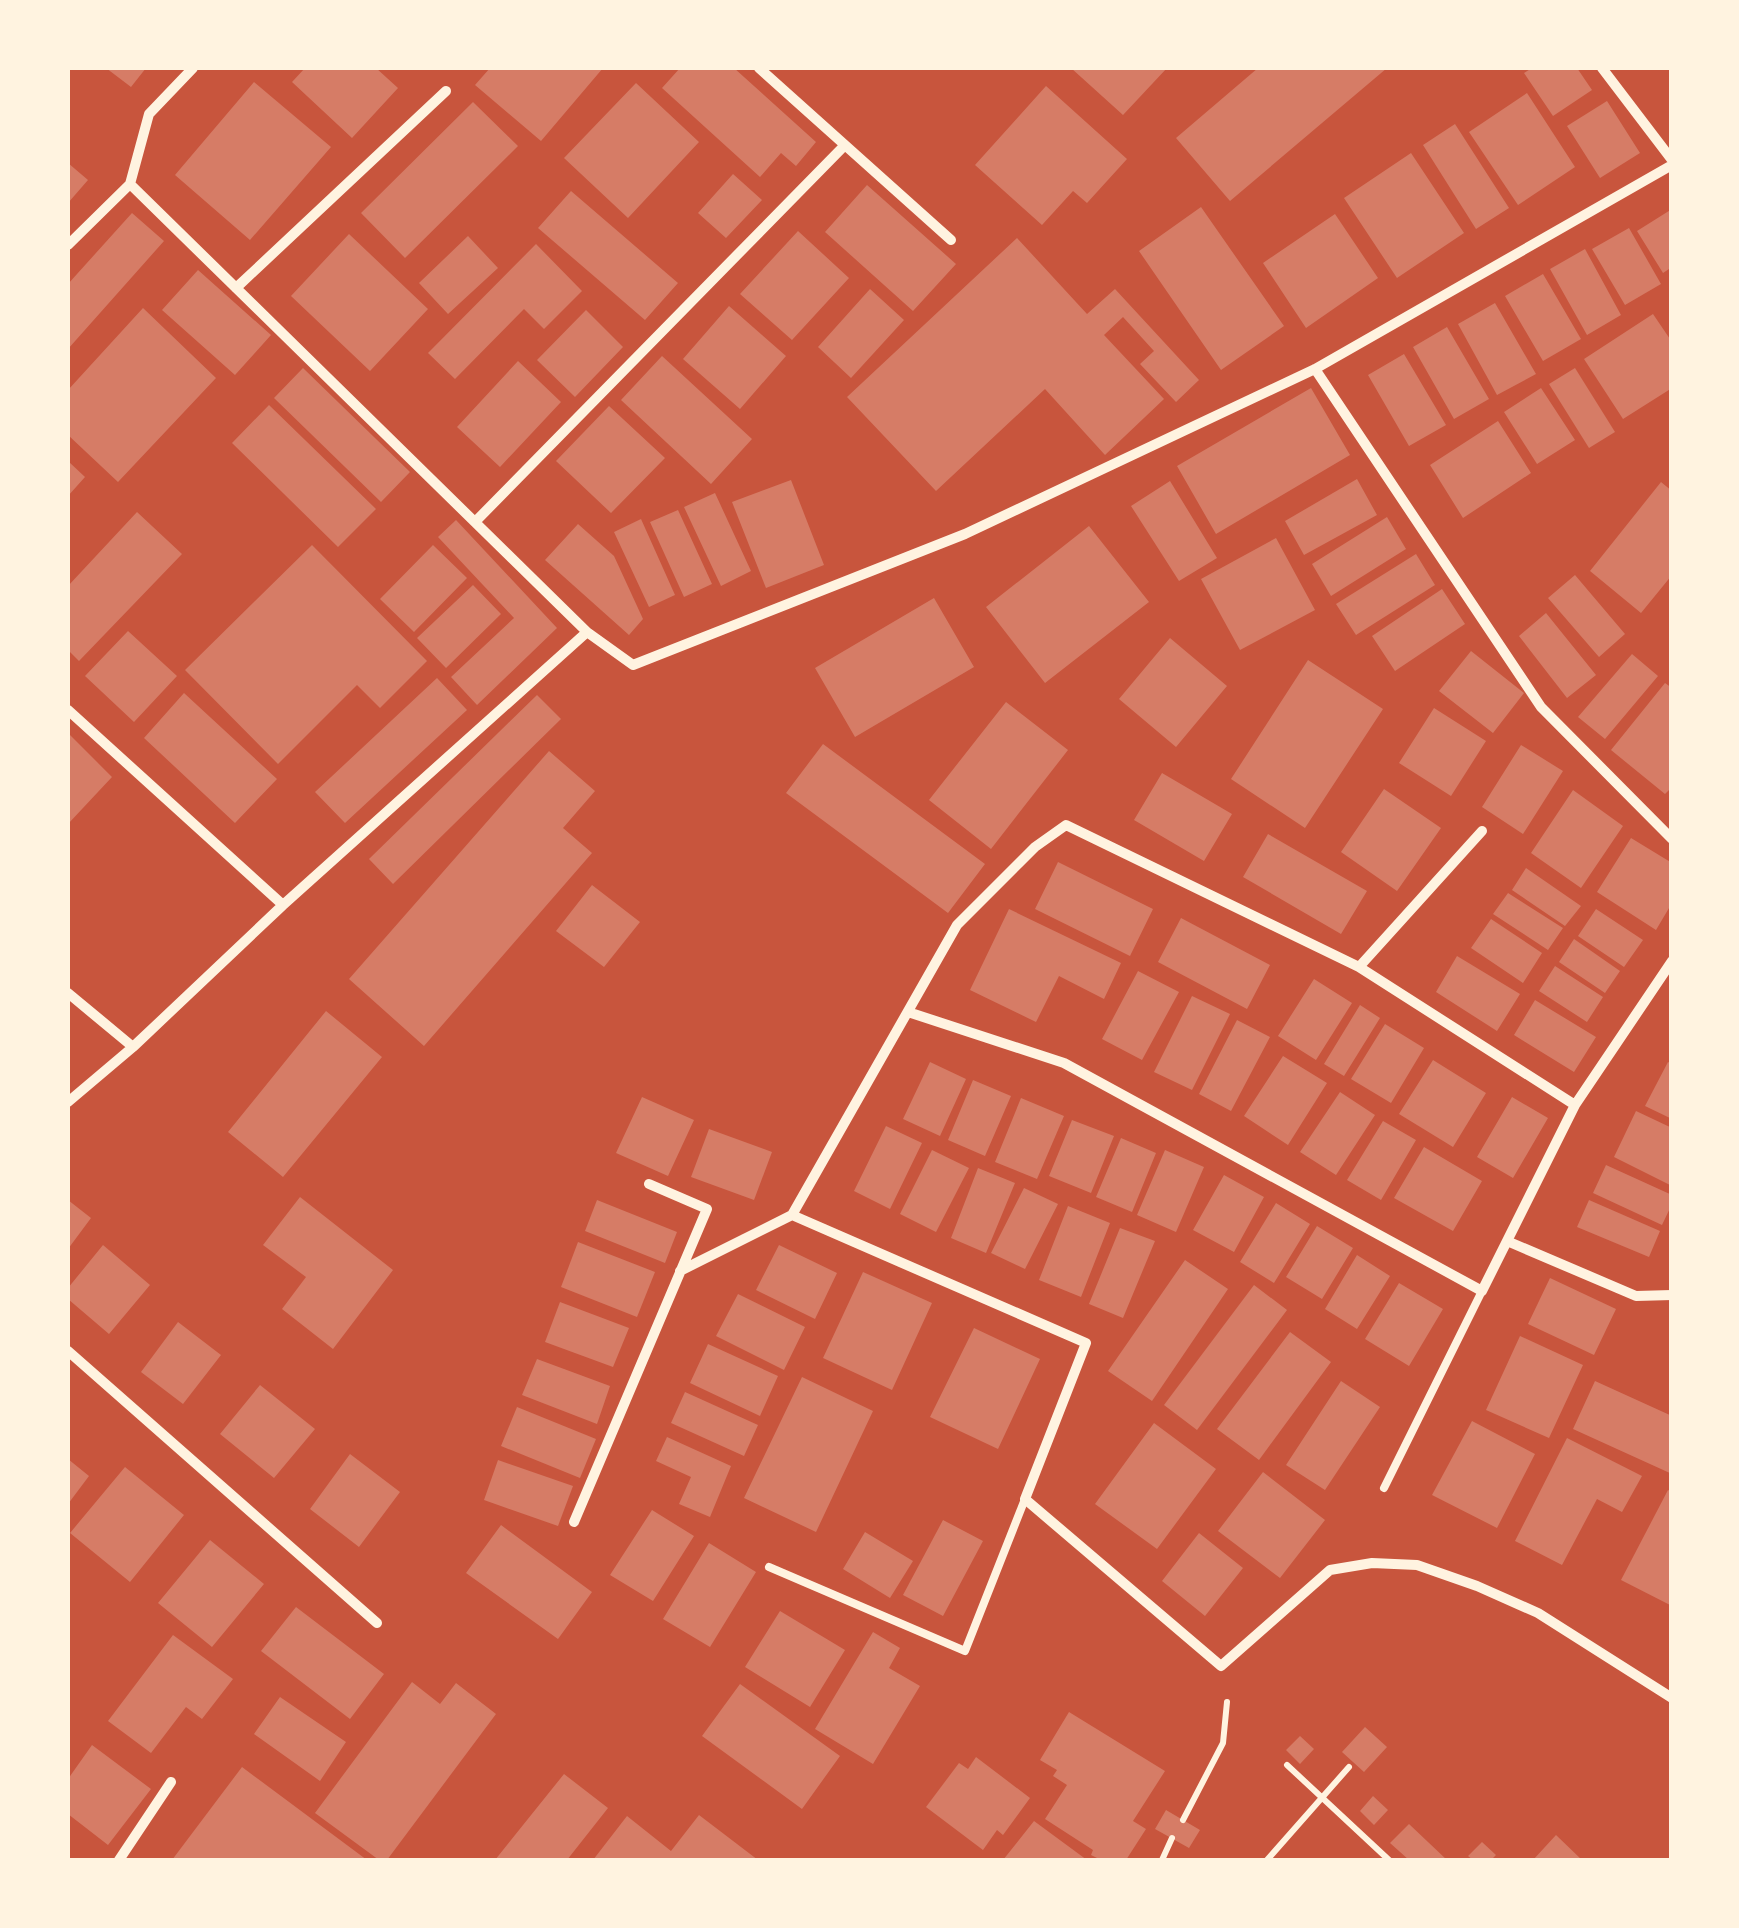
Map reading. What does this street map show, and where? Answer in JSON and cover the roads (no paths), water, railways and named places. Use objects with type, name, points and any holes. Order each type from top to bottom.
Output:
[{"type":"street","points":[[68,245],[130,184],[150,114],[193,68]]},
{"type":"street","points":[[758,68],[951,240]]},
{"type":"street","points":[[130,184],[587,632],[633,665],[964,534],[1315,369],[1672,162],[1602,68]]},
{"type":"street","points":[[236,288],[446,91]]},
{"type":"street","points":[[475,522],[846,145]]},
{"type":"street","points":[[1315,369],[1540,707],[1672,838]]},
{"type":"street","points":[[68,1102],[587,632]]},
{"type":"street","points":[[68,710],[282,905]]},
{"type":"street","points":[[680,1271],[792,1215],[957,925],[1035,847],[1066,825],[1359,967],[1574,1105]]},
{"type":"street","points":[[1359,967],[1482,831]]},
{"type":"street","points":[[908,1012],[1064,1064],[1482,1291],[1574,1105],[1672,961]]},
{"type":"street","points":[[68,993],[133,1047]]},
{"type":"street","points":[[574,1522],[707,1209],[649,1184]]},
{"type":"street","points":[[792,1215],[1086,1343],[1025,1500],[1221,1666],[1330,1570],[1372,1562],[1417,1565],[1538,1613],[1672,1698]]},
{"type":"street","points":[[1508,1241],[1636,1296],[1672,1295]]},
{"type":"street","points":[[68,1351],[377,1623]]},
{"type":"street","points":[[118,1860],[171,1782]]},
{"type":"lane","points":[[1384,1488],[1482,1291]]},
{"type":"lane","points":[[769,1567],[965,1650],[1025,1500]]}]
